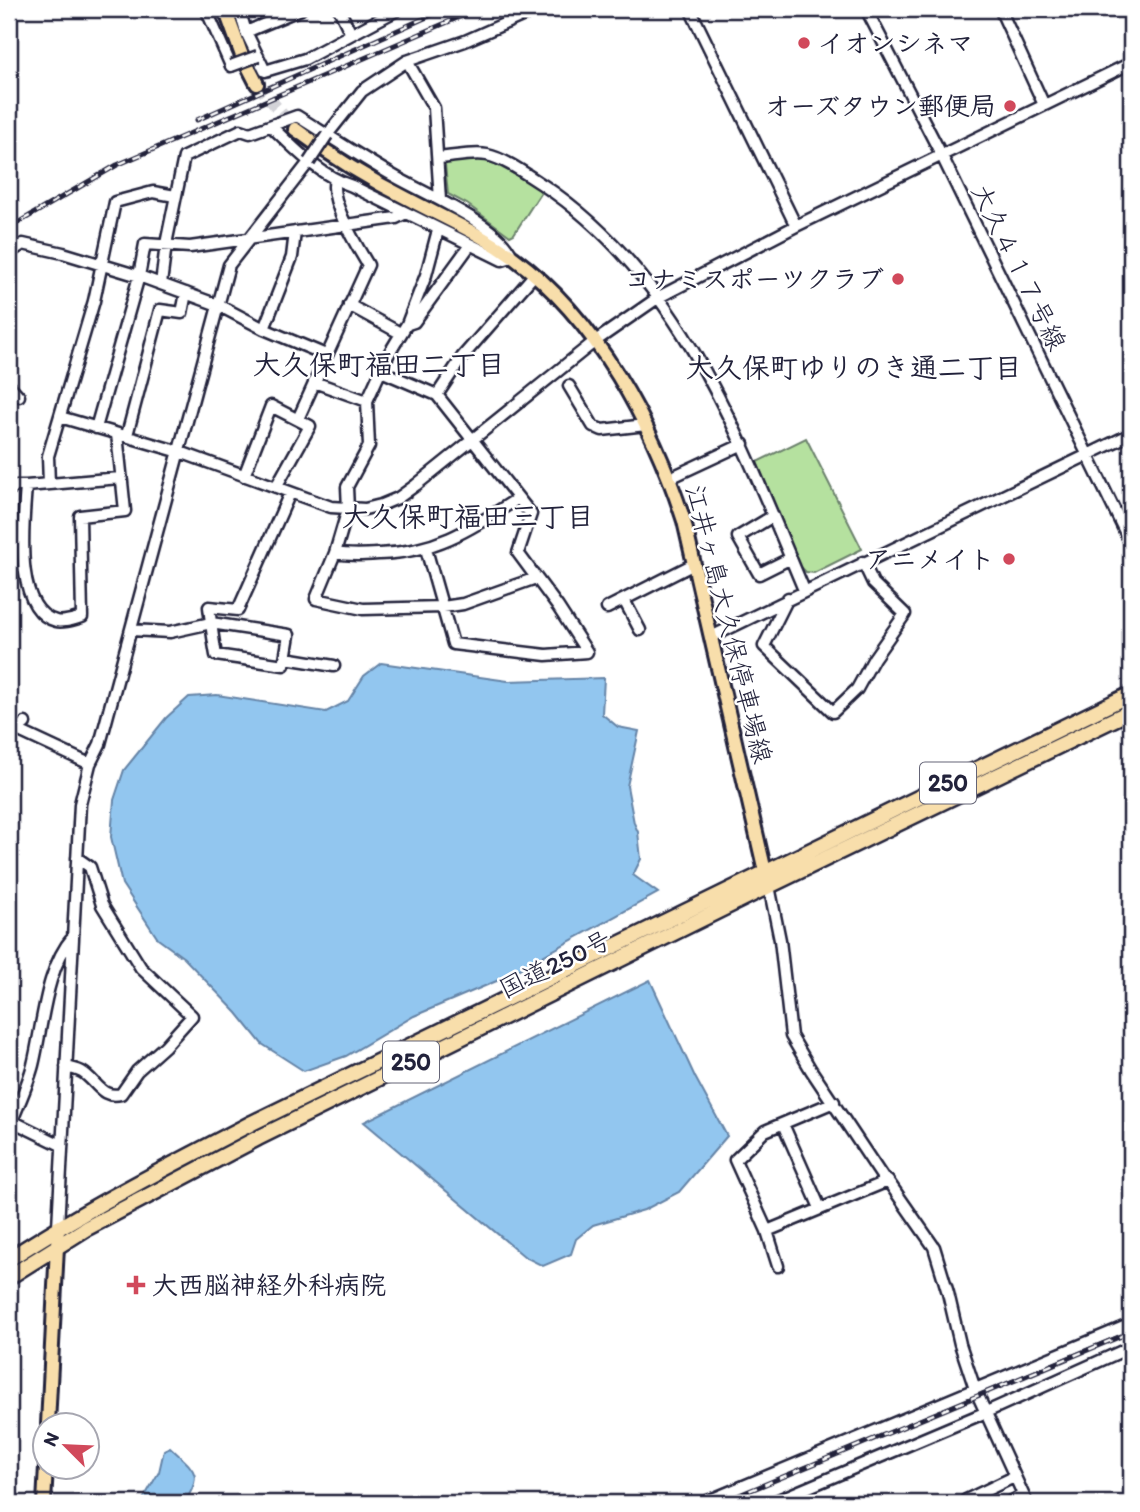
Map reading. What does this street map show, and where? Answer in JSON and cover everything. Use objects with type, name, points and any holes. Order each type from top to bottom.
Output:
[{"type":"highway","name":"国道250号","points":[[9,1277],[58,1245],[148,1194],[1131,694]]},
{"type":"highway","name":"国道250号","points":[[9,1259],[58,1227],[140,1181],[252,1123],[766,879],[1131,711]]},
{"type":"main road","points":[[225,9],[241,53],[257,84]]},
{"type":"main road","name":"江井ヶ島大久保停車場線","points":[[295,129],[367,178],[512,257],[567,304],[594,342],[646,425],[670,478],[684,521],[766,879]]},
{"type":"main road","points":[[49,1410],[58,1227]]},
{"type":"main road","points":[[44,1503],[45,1480]]},
{"type":"street","points":[[206,9],[231,66],[258,56]]},
{"type":"street","points":[[239,9],[246,32],[265,71],[305,59],[400,9]]},
{"type":"street","points":[[246,32],[301,9]]},
{"type":"street","points":[[339,9],[351,34]]},
{"type":"street","points":[[58,1227],[80,804],[90,764],[100,744],[229,265],[362,90],[407,61],[465,41],[538,9]]},
{"type":"street","points":[[690,9],[796,226]]},
{"type":"street","name":"大久４１７号線","points":[[866,9],[942,156],[1131,544]]},
{"type":"street","points":[[1000,9],[1044,104]]},
{"type":"street","points":[[407,61],[434,108],[440,200]]},
{"type":"street","points":[[60,417],[180,452],[331,507],[365,509],[398,498],[594,342],[659,297],[796,226],[1131,63]]},
{"type":"street","points":[[162,284],[166,244],[184,157],[241,130],[250,133],[297,116],[395,177],[469,216],[509,247],[512,257],[502,260],[335,180],[309,162],[271,126]]},
{"type":"street","points":[[439,158],[486,155],[558,196],[613,242],[659,297],[711,383],[743,444],[804,590]]},
{"type":"street","points":[[298,419],[368,265],[346,226],[332,187],[335,180]]},
{"type":"street","points":[[50,484],[48,456],[102,264],[114,202],[153,192],[175,196]]},
{"type":"street","points":[[96,428],[139,276],[145,244],[190,247],[346,226],[396,218],[406,213]]},
{"type":"street","points":[[438,230],[426,275],[407,324],[367,401],[369,446],[347,487],[348,509],[335,554],[316,599],[363,609],[443,607],[463,604],[536,578]]},
{"type":"street","points":[[264,329],[292,257],[295,232]]},
{"type":"street","points":[[9,253],[23,244],[102,264],[218,305],[264,329],[326,355]]},
{"type":"street","points":[[407,324],[414,322],[470,245]]},
{"type":"street","points":[[437,395],[470,348],[534,275]]},
{"type":"street","points":[[26,486],[23,548],[27,586],[39,608],[51,620],[60,622],[82,617],[80,516],[125,511],[120,478],[122,435],[160,310],[182,313],[186,293]]},
{"type":"street","points":[[349,305],[400,333]]},
{"type":"street","points":[[381,371],[437,395],[531,514],[518,553],[587,652],[546,655],[453,644],[426,549]]},
{"type":"street","points":[[314,382],[367,401]]},
{"type":"street","points":[[9,385],[19,396]]},
{"type":"street","points":[[569,386],[593,426],[602,430],[646,425]]},
{"type":"street","points":[[244,476],[271,406],[310,426],[276,487]]},
{"type":"street","points":[[711,637],[1131,434]]},
{"type":"street","points":[[670,478],[743,444]]},
{"type":"street","points":[[9,490],[16,486],[120,478]]},
{"type":"street","points":[[131,630],[170,632],[211,623],[289,635],[284,666],[216,655],[211,623],[209,607],[238,610],[290,493]]},
{"type":"street","points":[[335,554],[393,554],[426,549],[466,532],[517,499]]},
{"type":"street","points":[[773,516],[738,537],[758,574],[791,558]]},
{"type":"street","points":[[788,598],[764,646],[833,712],[857,690],[874,658],[905,614],[873,583],[863,562]]},
{"type":"street","points":[[607,608],[692,565]]},
{"type":"street","points":[[624,600],[640,630]]},
{"type":"street","points":[[286,658],[334,666]]},
{"type":"street","points":[[17,730],[90,764]]},
{"type":"street","points":[[66,1066],[84,1073],[105,1094],[121,1094],[137,1070],[192,1016],[141,968],[102,905],[90,867],[77,858]]},
{"type":"street","points":[[766,879],[780,940],[791,1036],[883,1178],[888,1181],[934,1247],[975,1389],[1025,1499],[1009,1503]]},
{"type":"street","points":[[61,1145],[10,1123],[32,1068],[54,969],[73,937]]},
{"type":"street","points":[[54,969],[71,970]]},
{"type":"street","points":[[778,1266],[767,1231],[735,1160],[765,1131],[834,1102]]},
{"type":"street","points":[[783,1124],[820,1208]]},
{"type":"street","points":[[767,1231],[888,1181]]},
{"type":"street","points":[[703,1503],[1131,1324]]},
{"type":"street","points":[[771,1503],[984,1413],[1131,1347]]},
{"type":"street","points":[[966,1500],[1014,1477]]},
{"type":"green space","points":[[484,158],[540,188],[541,192],[514,234],[510,236],[467,204],[448,194],[445,165],[449,161]]},
{"type":"green space","points":[[806,438],[862,549],[814,573],[806,572],[800,566],[757,462]]},
{"type":"water","points":[[381,663],[508,681],[604,678],[602,714],[618,727],[639,731],[627,786],[638,832],[641,859],[633,875],[658,893],[499,980],[414,1016],[346,1056],[304,1071],[262,1044],[237,1013],[184,958],[158,939],[122,884],[111,837],[114,800],[124,770],[166,718],[189,697],[217,695],[326,712],[348,701],[364,676]]},
{"type":"water","points":[[650,980],[695,1077],[727,1136],[679,1192],[644,1210],[593,1225],[576,1239],[571,1254],[543,1266],[525,1257],[364,1122]]},
{"type":"water","points":[[170,1447],[194,1472],[194,1485],[190,1493],[184,1503],[141,1503],[159,1472],[164,1450]]},
{"type":"tunnel","points":[[257,84],[294,128]]},
{"type":"railway","points":[[197,120],[445,9]]},
{"type":"railway","points":[[9,228],[117,165],[478,9]]},
{"type":"railway","points":[[720,1503],[1131,1332]]},
{"type":"place","name":"イオンシネマ","points":[[804,43]]},
{"type":"place","name":"オーズタウン郵便局","points":[[1010,106]]},
{"type":"place","name":"コナミスポーツクラブ","points":[[898,279]]},
{"type":"place","name":"アニメイト","points":[[1009,559]]},
{"type":"place","name":"大西脳神経外科病院","points":[[136,1285]]},
{"type":"district","name":"大久保町福田二丁目","points":[[379,364]]},
{"type":"district","name":"大久保町ゆりのき通二丁目","points":[[854,367]]},
{"type":"district","name":"大久保町福田三丁目","points":[[468,516]]}]
